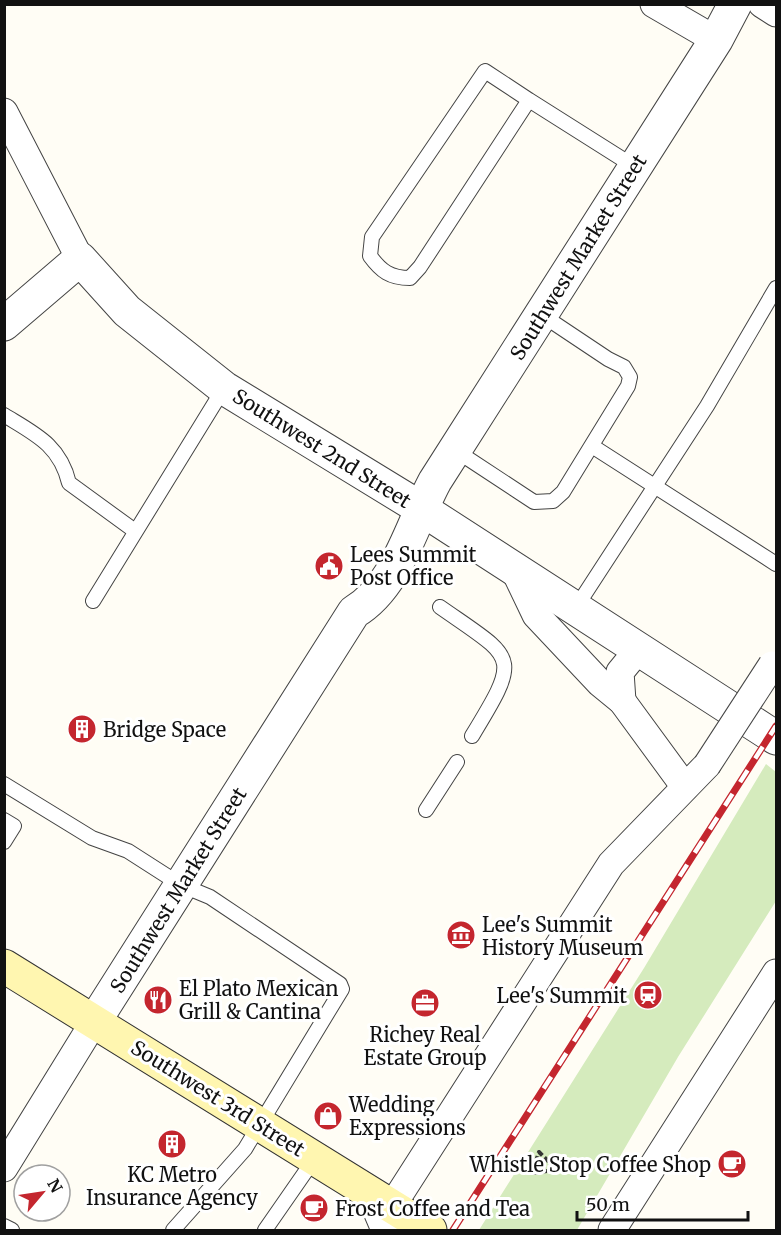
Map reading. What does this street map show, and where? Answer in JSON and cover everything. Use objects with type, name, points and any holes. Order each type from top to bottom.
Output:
[{"type":"main road","name":"Southwest 3rd Street","points":[[4,966],[315,1158],[382,1209],[430,1230]]},
{"type":"street","points":[[654,4],[716,40]]},
{"type":"street","name":"Southwest Market Street","points":[[4,1168],[354,612],[373,597],[405,550],[420,508],[455,450],[716,40],[735,4]]},
{"type":"street","points":[[762,4],[777,13]]},
{"type":"street","name":"Southwest 2nd Street","points":[[4,112],[80,259],[127,311],[224,388],[420,508],[777,738]]},
{"type":"street","points":[[4,324],[80,259]]},
{"type":"street","points":[[514,569],[536,615],[600,683],[622,700],[685,787]]},
{"type":"street","points":[[622,700],[620,672],[638,650]]},
{"type":"street","points":[[382,1209],[611,864],[707,765],[774,661]]},
{"type":"street","points":[[612,1230],[777,973]]},
{"type":"lane","points":[[529,100],[420,267],[410,278],[395,278],[380,269],[370,256],[372,237],[485,71],[635,167]]},
{"type":"lane","points":[[575,609],[707,406],[777,288]]},
{"type":"lane","points":[[455,450],[534,502],[553,501],[563,492],[628,386],[630,378],[624,367],[608,359],[542,314]]},
{"type":"lane","points":[[93,601],[224,388]]},
{"type":"lane","points":[[4,415],[47,441],[65,464],[69,483],[135,531]]},
{"type":"lane","points":[[592,446],[777,564]]},
{"type":"lane","points":[[440,607],[494,644],[505,662],[506,671],[501,689],[472,736]]},
{"type":"lane","points":[[426,810],[457,762]]},
{"type":"lane","points":[[4,784],[92,838],[128,851],[181,885],[210,897],[336,980],[342,989],[244,1149],[173,1230]]},
{"type":"lane","points":[[4,820],[14,825],[4,842]]},
{"type":"lane","points":[[265,1230],[315,1158]]},
{"type":"lane","points":[[4,1226],[12,1230]]},
{"type":"path","points":[[547,1171],[532,1173],[539,1152],[550,1163]]},
{"type":"green space","points":[[766,764],[776,772],[776,901],[678,1057],[577,1230],[479,1230],[644,968]]},
{"type":"railway","points":[[453,1230],[776,726]]},
{"type":"place","name":"Lees Summit Post Office","points":[[329,566]]},
{"type":"place","name":"Bridge Space","points":[[82,729]]},
{"type":"place","name":"Lee's Summit History Museum","points":[[461,935]]},
{"type":"place","name":"Lee's Summit","points":[[648,995]]},
{"type":"place","name":"El Plato Mexican Grill & Cantina","points":[[158,1000]]},
{"type":"place","name":"Richey Real Estate Group","points":[[425,1003]]},
{"type":"place","name":"Wedding Expressions","points":[[328,1116]]},
{"type":"place","name":"KC Metro Insurance Agency","points":[[172,1144]]},
{"type":"place","name":"Whistle Stop Coffee Shop","points":[[732,1164]]},
{"type":"place","name":"Frost Coffee and Tea","points":[[314,1208]]}]
